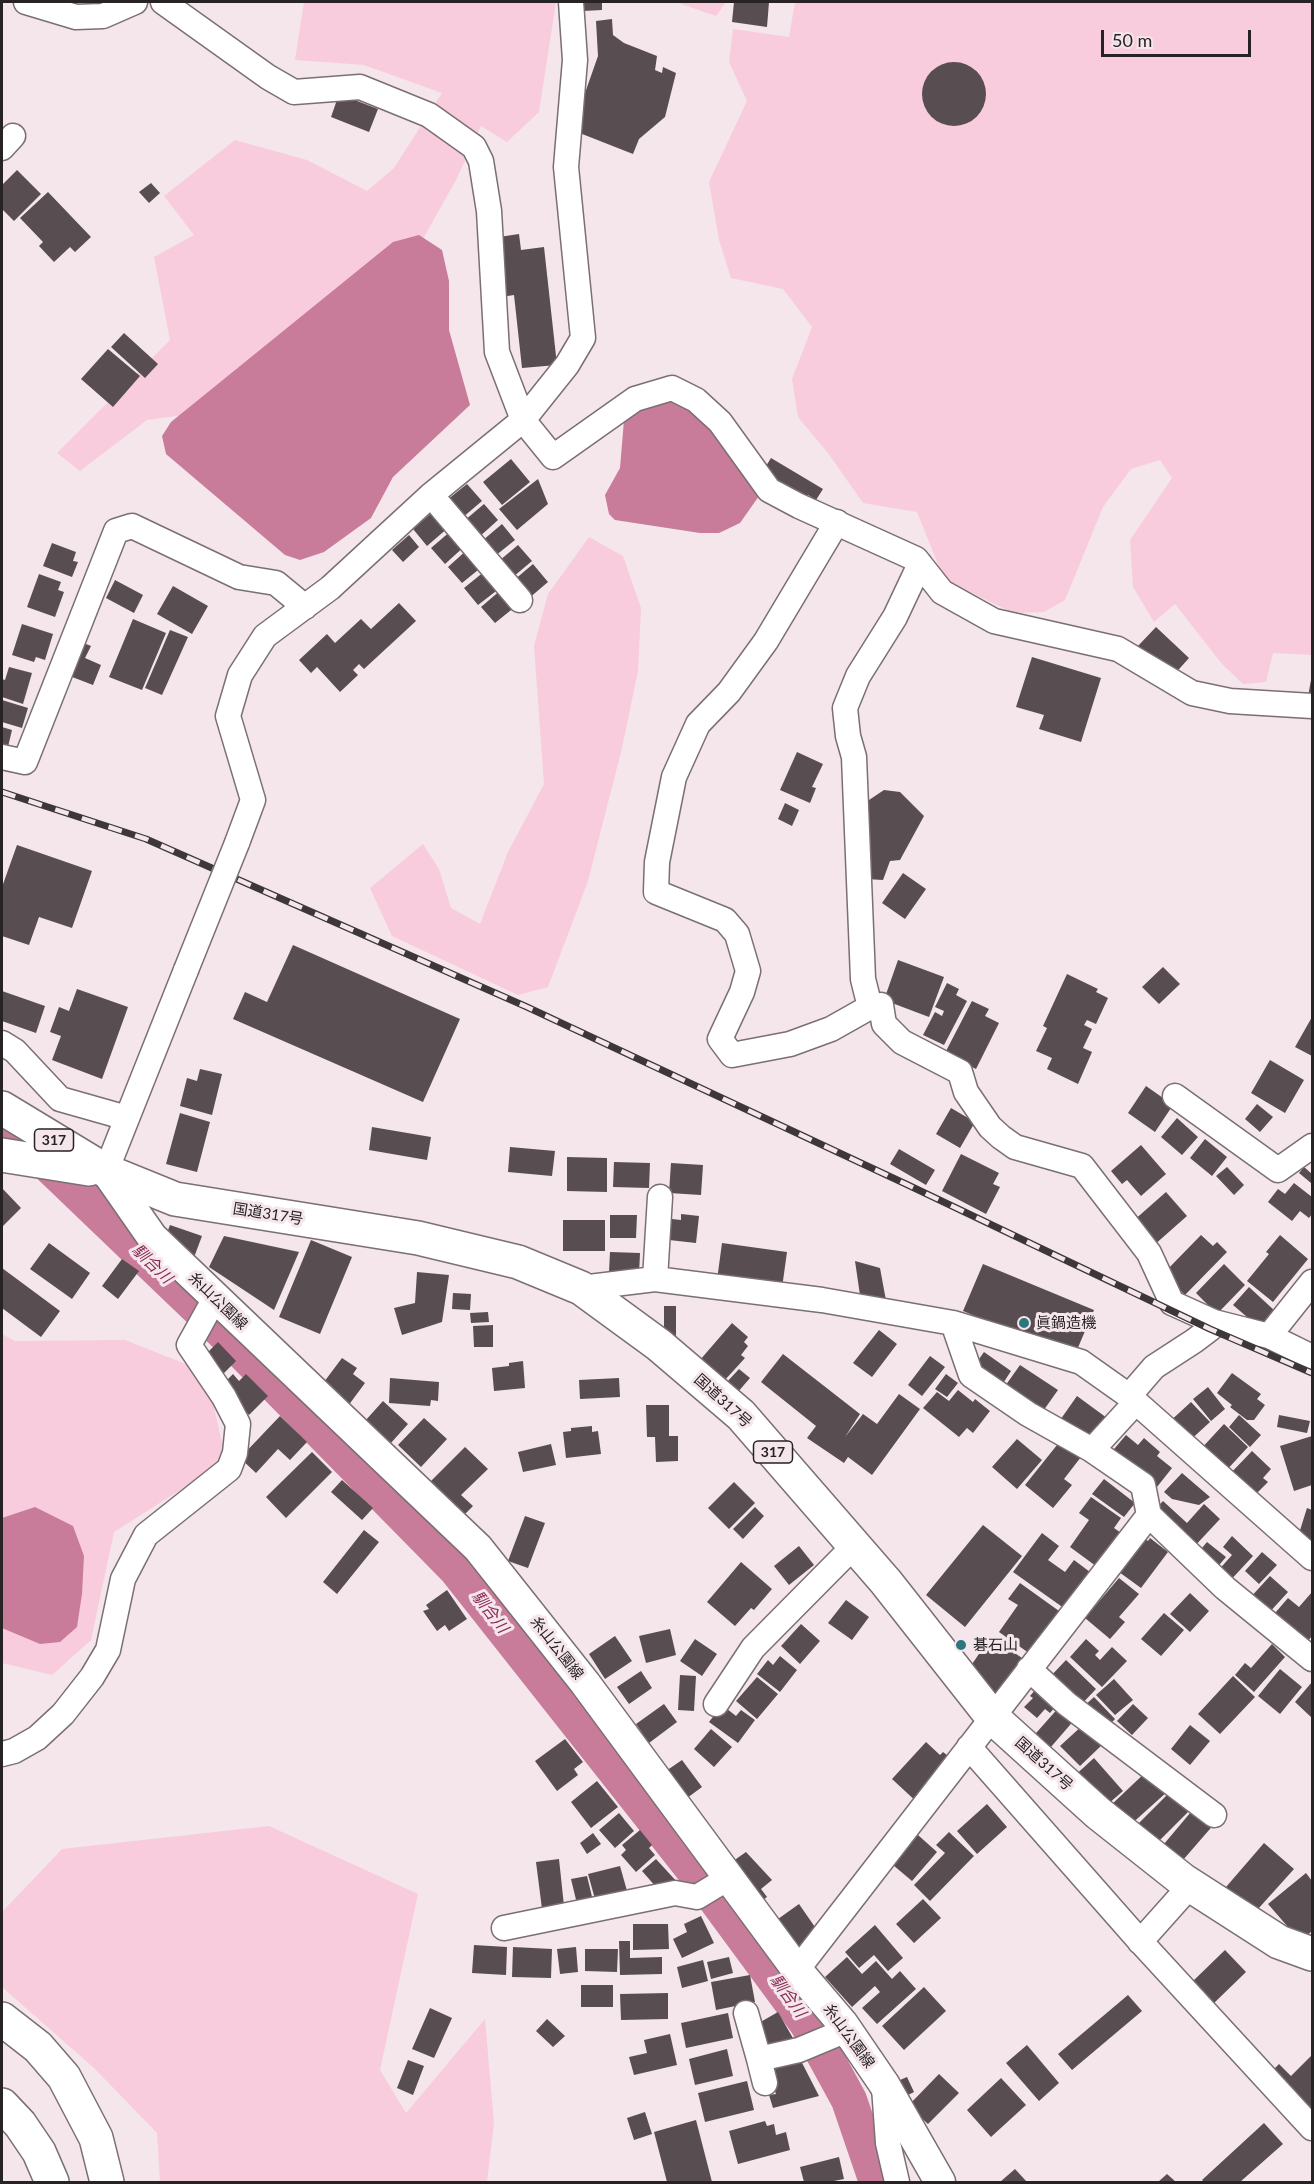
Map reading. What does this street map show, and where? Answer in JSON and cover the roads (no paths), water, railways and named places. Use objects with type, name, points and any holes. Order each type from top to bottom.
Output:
[{"type":"highway","name":"国道317号","points":[[2,1108],[106,1171],[175,1199],[418,1238],[518,1262],[581,1288],[659,1345],[741,1415],[854,1546],[993,1718],[1098,1813],[1190,1886],[1279,1942],[1312,1954]]},
{"type":"highway","name":"国道317号","points":[[2,1155],[106,1171]]},
{"type":"highway","points":[[2,2019],[38,2047],[64,2077],[96,2138],[107,2182]]},
{"type":"highway","points":[[2,2105],[20,2124],[39,2152],[52,2182]]},
{"type":"highway","points":[[2,2136],[20,2162],[29,2182]]},
{"type":"main road","name":"糸山公園線","points":[[106,1171],[152,1236],[215,1298],[368,1440],[478,1548],[585,1683],[797,1970],[847,2030],[884,2085],[940,2182]]},
{"type":"street","points":[[26,2],[76,17],[103,16],[135,2]]},
{"type":"street","points":[[163,2],[268,77],[294,92],[360,87],[429,115],[474,147],[481,161],[489,211],[497,352],[523,420],[553,457],[635,399],[672,388],[696,400],[720,423],[769,490],[916,559],[942,592],[994,621],[1118,649],[1191,693],[1230,701],[1312,706]]},
{"type":"street","points":[[106,1171],[253,800],[228,716],[240,675],[265,636],[330,588],[431,495],[523,420],[567,365],[583,338],[566,167],[575,60],[571,2]]},
{"type":"street","points":[[431,495],[520,600]]},
{"type":"street","points":[[837,522],[766,641],[729,692],[698,724],[674,777],[657,862],[656,892],[725,920],[737,934],[748,970],[742,992],[720,1040],[732,1055],[790,1044],[831,1029],[870,1007],[881,1005],[884,1024],[902,1042],[960,1072],[966,1092],[990,1127],[1001,1137],[1015,1147],[1082,1166],[1149,1253],[1172,1303],[1214,1322],[1269,1336],[1312,1356]]},
{"type":"street","points":[[2,757],[25,762],[116,531],[132,526],[239,577],[276,583],[305,607]]},
{"type":"street","points":[[870,1007],[863,979],[854,757],[848,736],[846,708],[858,676],[895,617],[920,564]]},
{"type":"street","points":[[2,1043],[15,1051],[60,1099],[127,1118]]},
{"type":"street","points":[[1175,1096],[1278,1170],[1312,1146]]},
{"type":"street","points":[[655,1279],[660,1197]]},
{"type":"street","points":[[581,1288],[655,1279],[822,1300],[953,1323],[1081,1362],[1132,1399],[1312,1558]]},
{"type":"street","points":[[1269,1336],[1312,1282]]},
{"type":"street","points":[[2,1754],[14,1751],[37,1738],[63,1714],[92,1677],[108,1650],[123,1579],[146,1535],[229,1469],[235,1453],[238,1424],[225,1397],[189,1345],[215,1298]]},
{"type":"street","points":[[1092,1450],[1154,1367],[1210,1329],[1214,1322]]},
{"type":"street","points":[[953,1323],[971,1374],[1029,1414],[1092,1450],[1143,1485],[1149,1515],[1225,1588],[1312,1659]]},
{"type":"street","points":[[797,1970],[1149,1515]]},
{"type":"street","points":[[716,1704],[753,1648],[854,1546]]},
{"type":"street","points":[[1029,1669],[1067,1704],[1214,1815]]},
{"type":"street","points":[[969,1747],[1140,1941],[1312,2128]]},
{"type":"street","points":[[504,1928],[675,1893],[696,1897],[730,1877]]},
{"type":"street","points":[[1140,1941],[1190,1886]]},
{"type":"street","points":[[746,2013],[765,2083]]},
{"type":"street","points":[[759,2059],[799,2050],[847,2030]]},
{"type":"street","points":[[884,2085],[888,2144],[897,2182]]},
{"type":"waterway","name":"馴合川","points":[[2,1120],[220,1329],[457,1570],[701,1879],[807,2023],[849,2100],[877,2182]]},
{"type":"railway","points":[[2,792],[146,839],[527,1007],[1210,1329],[1312,1373]]},
{"type":"place","name":"眞鍋造機","points":[[1024,1323]]},
{"type":"place","name":"碁石山","points":[[961,1645]]}]
